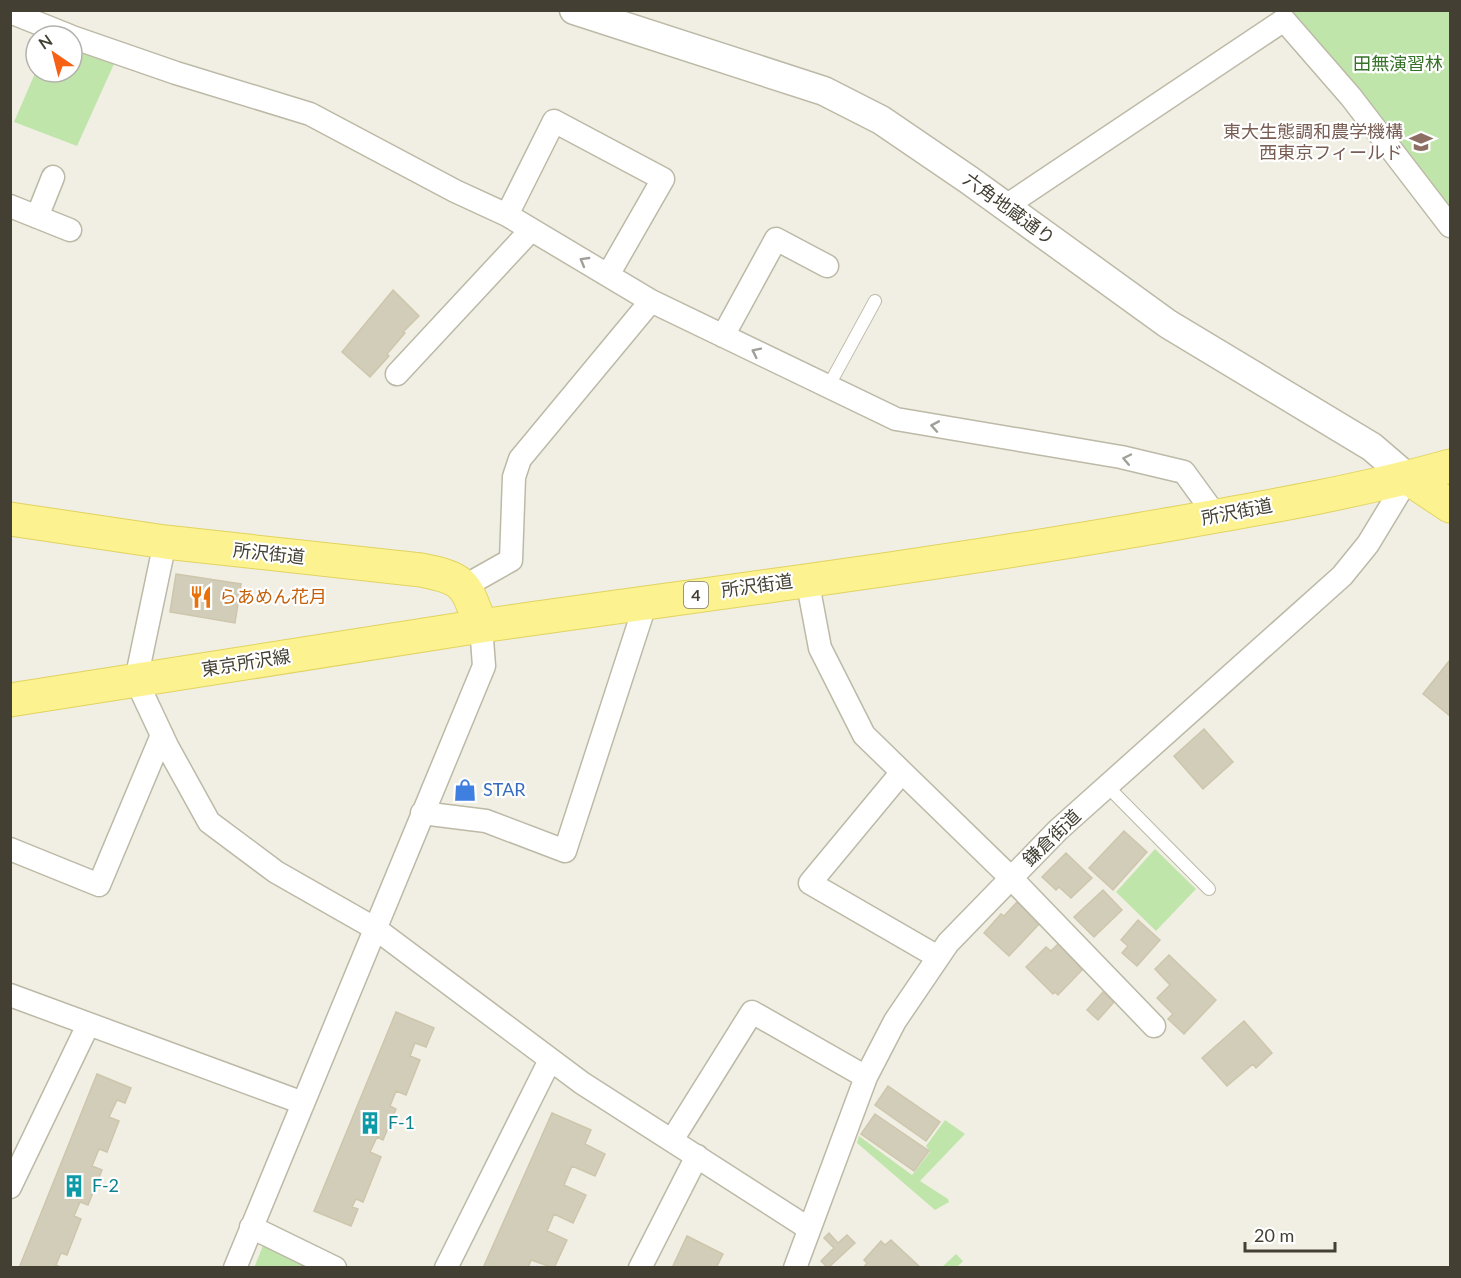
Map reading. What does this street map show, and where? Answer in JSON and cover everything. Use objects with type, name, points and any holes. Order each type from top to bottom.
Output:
[{"type":"main road","name":"4","points":[[1408,478],[1450,466]]},
{"type":"main road","points":[[1408,478],[1450,506]]},
{"type":"main road","name":"所沢街道","points":[[481,626],[1036,547],[1216,516],[1408,478]]},
{"type":"main road","name":"所沢街道","points":[[10,519],[165,542],[421,570],[446,575],[465,586]]},
{"type":"main road","points":[[465,586],[481,626]]},
{"type":"main road","name":"東京所沢線","points":[[10,700],[481,626]]},
{"type":"street","name":"六角地蔵通り","points":[[574,10],[824,91],[881,120],[1006,206],[1168,324],[1372,447],[1408,478]]},
{"type":"street","points":[[10,12],[40,24]]},
{"type":"street","points":[[1006,206],[1284,20],[1351,97],[1450,225]]},
{"type":"street","points":[[84,41],[166,70],[310,114],[455,191],[507,215],[651,301],[896,419],[1121,457],[1184,472],[1216,516]]},
{"type":"street","points":[[507,215],[554,122],[663,179],[608,275]]},
{"type":"street","points":[[37,216],[53,177]]},
{"type":"street","points":[[10,206],[70,230]]},
{"type":"street","points":[[397,374],[531,230]]},
{"type":"street","points":[[723,336],[776,239],[828,266]]},
{"type":"street","points":[[465,586],[511,560],[514,477],[520,459],[651,301]]},
{"type":"street","name":"鎌倉街道","points":[[795,1268],[808,1228],[847,1149],[867,1077],[883,1061],[895,1022],[948,942],[1058,830],[1342,576],[1368,544],[1408,478]]},
{"type":"street","points":[[165,542],[136,680],[162,735],[209,822],[276,872],[376,929],[550,1060],[808,1228]]},
{"type":"street","points":[[807,579],[820,648],[864,735],[1011,878],[1154,1026]]},
{"type":"street","points":[[422,813],[486,821],[565,851],[646,603]]},
{"type":"street","points":[[235,1268],[484,666],[481,626]]},
{"type":"street","points":[[10,849],[99,885],[162,735]]},
{"type":"street","points":[[902,772],[810,883],[938,957]]},
{"type":"street","points":[[10,995],[303,1103]]},
{"type":"street","points":[[672,1140],[752,1012],[867,1077]]},
{"type":"street","points":[[10,1186],[88,1025]]},
{"type":"street","points":[[446,1268],[550,1060]]},
{"type":"street","points":[[640,1268],[697,1156]]},
{"type":"street","points":[[251,1227],[335,1268]]},
{"type":"lane","points":[[828,387],[875,301]]},
{"type":"lane","points":[[1107,786],[1209,889]]},
{"type":"green space","name":"田無演習林","points":[[1283,11],[1450,11],[1450,219]]},
{"type":"green space","points":[[84,53],[114,64],[77,146],[14,122],[30,84],[84,84]]},
{"type":"green space","points":[[1155,849],[1196,889],[1156,931],[1116,892]]},
{"type":"green space","points":[[945,1120],[965,1134],[920,1181],[948,1199],[949,1202],[935,1210],[857,1143],[859,1136],[912,1175],[930,1152],[926,1146]]},
{"type":"green space","points":[[264,1243],[313,1268],[254,1268]]},
{"type":"green space","points":[[956,1254],[963,1261],[957,1267],[942,1267]]},
{"type":"building","points":[[393,290],[419,316],[403,332],[405,333],[387,354],[389,356],[370,377],[342,352]]},
{"type":"building","points":[[176,574],[241,584],[235,623],[170,612]]},
{"type":"building","points":[[1450,660],[1450,716],[1423,694]]},
{"type":"building","points":[[1204,729],[1233,762],[1203,789],[1174,756]]},
{"type":"building","points":[[1124,831],[1147,852],[1113,890],[1089,868]]},
{"type":"building","points":[[1066,853],[1092,878],[1071,898],[1059,887],[1056,890],[1042,877]]},
{"type":"building","points":[[1103,890],[1122,910],[1094,937],[1074,917]]},
{"type":"building","points":[[1017,902],[1040,923],[1009,956],[984,933],[1001,914],[1004,916]]},
{"type":"building","points":[[1138,920],[1160,940],[1137,966],[1122,953],[1128,946],[1121,940]]},
{"type":"building","points":[[1059,943],[1081,964],[1079,966],[1082,970],[1058,995],[1055,992],[1053,994],[1026,967],[1046,947],[1051,951]]},
{"type":"building","points":[[1169,955],[1216,1000],[1184,1034],[1168,1019],[1173,1014],[1157,998],[1170,985],[1155,969]]},
{"type":"building","points":[[1103,992],[1114,1002],[1098,1020],[1087,1010]]},
{"type":"building","name":"F-1","points":[[396,1012],[434,1028],[426,1047],[415,1043],[410,1056],[420,1060],[406,1095],[396,1091],[390,1106],[396,1109],[383,1140],[377,1137],[370,1152],[381,1157],[363,1202],[356,1199],[352,1207],[358,1209],[351,1226],[314,1211]]},
{"type":"building","points":[[1244,1021],[1272,1053],[1256,1068],[1253,1064],[1227,1086],[1202,1058]]},
{"type":"building","name":"F-2","points":[[97,1074],[131,1088],[125,1103],[117,1100],[109,1117],[119,1121],[107,1152],[99,1149],[92,1166],[102,1170],[88,1205],[80,1202],[74,1216],[81,1219],[67,1255],[61,1253],[56,1265],[63,1268],[19,1268]]},
{"type":"building","points":[[888,1086],[940,1122],[926,1141],[875,1105]]},
{"type":"building","points":[[552,1113],[591,1130],[585,1144],[605,1154],[595,1176],[572,1166],[564,1185],[586,1195],[573,1223],[554,1214],[547,1231],[567,1240],[554,1268],[531,1260],[528,1268],[483,1268]]},
{"type":"building","points":[[875,1114],[929,1151],[914,1171],[861,1134]]},
{"type":"building","points":[[829,1233],[838,1243],[847,1235],[855,1243],[828,1268],[821,1261],[834,1248],[824,1238]]},
{"type":"building","points":[[687,1236],[723,1254],[716,1268],[672,1268]]},
{"type":"building","points":[[891,1240],[921,1268],[863,1268],[867,1263],[864,1260],[881,1241],[885,1245]]},
{"type":"place","name":"東大生態調和農学機構 西東京フィールド","points":[[1421,142]]},
{"type":"place","name":"らあめん花月","points":[[201,597]]},
{"type":"place","name":"STAR","points":[[465,790]]},
{"type":"place","name":"F-1","points":[[370,1123]]},
{"type":"place","name":"F-2","points":[[74,1186]]}]
